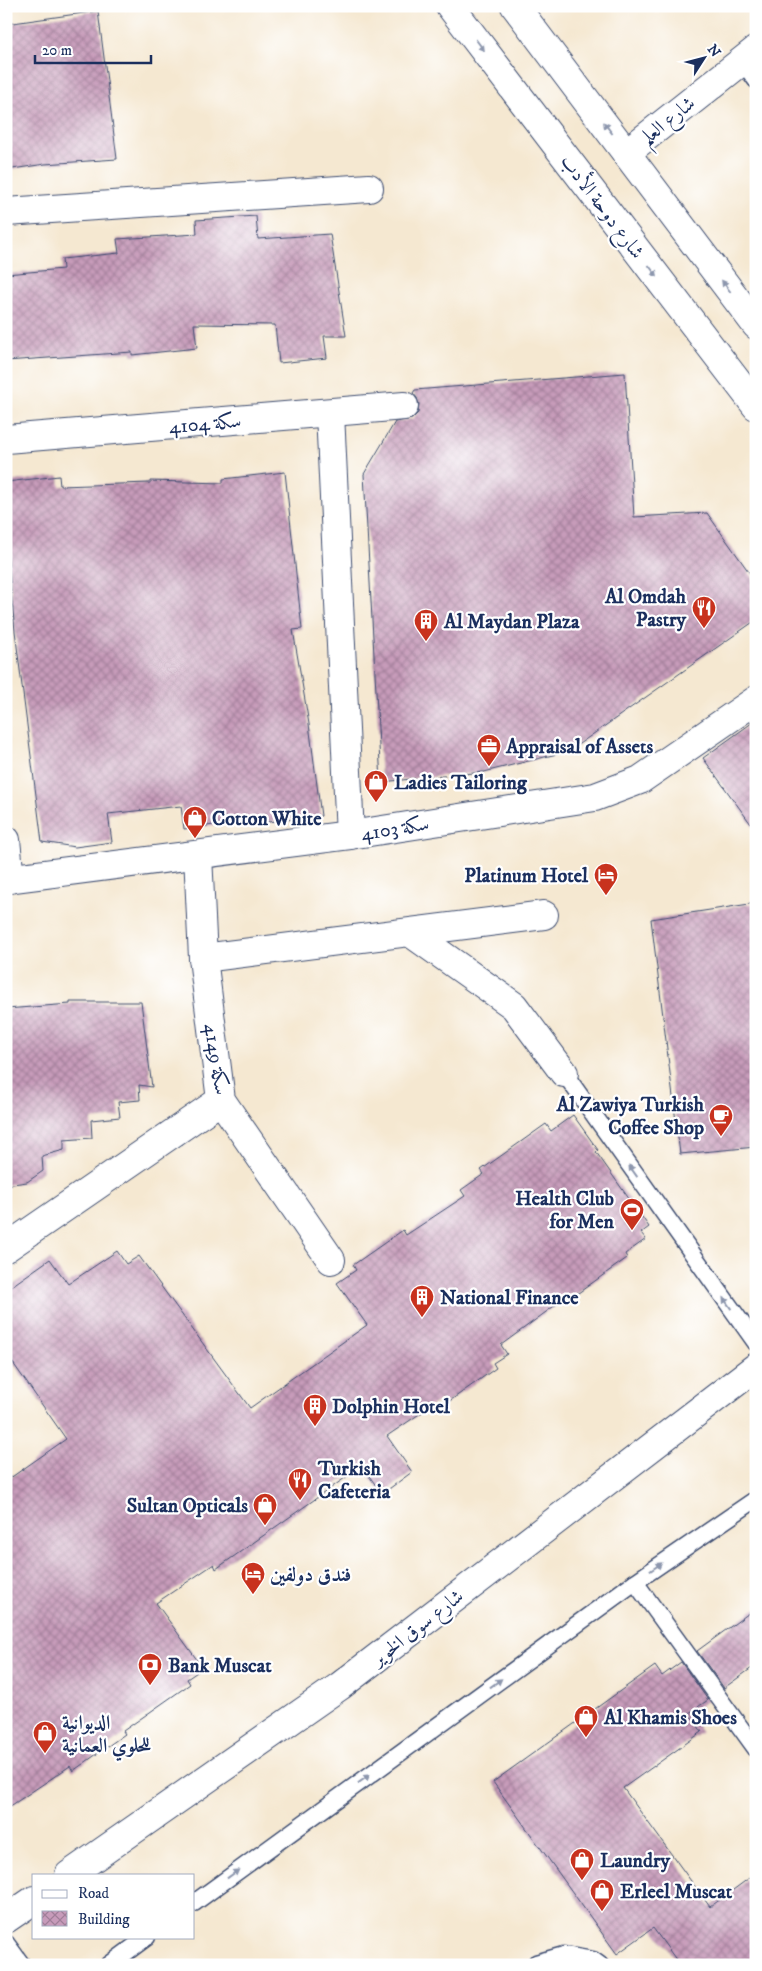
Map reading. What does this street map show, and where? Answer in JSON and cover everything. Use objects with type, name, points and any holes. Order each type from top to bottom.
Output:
[{"type":"street","name":"شارع دوحة الأدب","points":[[450,6],[756,406]]},
{"type":"street","points":[[515,6],[756,325]]},
{"type":"street","name":"شارع العلم","points":[[626,153],[751,64]]},
{"type":"street","points":[[6,212],[369,188]]},
{"type":"street","name":"سكة 4104","points":[[6,439],[404,406]]},
{"type":"street","points":[[330,413],[350,835]]},
{"type":"street","name":"سكة 4103","points":[[8,879],[350,835],[595,797],[640,780],[756,700]]},
{"type":"street","points":[[6,840],[8,879]]},
{"type":"street","name":"سكة 4149","points":[[198,855],[204,958],[221,1100],[331,1260]]},
{"type":"street","points":[[204,958],[544,915]]},
{"type":"street","points":[[411,933],[514,1006],[564,1073]]},
{"type":"street","points":[[6,1248],[9,1248],[221,1100]]},
{"type":"street","name":"شارع سوق الخوير","points":[[71,1874],[340,1686],[756,1367]]},
{"type":"street","points":[[6,1919],[32,1901]]},
{"type":"lane","points":[[564,1073],[756,1343]]},
{"type":"lane","points":[[195,1902],[634,1582],[756,1499]]},
{"type":"lane","points":[[634,1582],[756,1749]]},
{"type":"lane","points":[[109,1965],[146,1938]]},
{"type":"lane","points":[[6,1942],[22,1965]]},
{"type":"lane","points":[[536,1963],[564,1955],[593,1960],[600,1965]]},
{"type":"building","points":[[98,11],[117,159],[45,164],[6,170],[6,24]]},
{"type":"building","points":[[256,216],[258,239],[330,234],[346,336],[324,336],[327,358],[279,363],[275,325],[194,324],[197,348],[132,355],[132,352],[6,361],[6,274],[63,269],[62,259],[119,253],[117,239],[197,234],[196,220]]},
{"type":"building","points":[[625,373],[634,517],[707,513],[756,582],[756,620],[569,751],[484,772],[381,782],[364,474],[395,422],[412,419],[418,413],[419,404],[413,393],[415,390]]},
{"type":"building","points":[[285,472],[302,629],[293,630],[309,724],[321,816],[259,823],[259,819],[184,829],[181,806],[108,814],[112,842],[75,847],[42,842],[15,631],[6,540],[6,482],[59,476],[60,486],[150,483],[150,481],[223,483],[223,479]]},
{"type":"building","points":[[756,720],[756,831],[703,758]]},
{"type":"building","points":[[756,903],[756,1147],[680,1154],[651,919]]},
{"type":"building","points":[[70,1002],[141,1002],[152,1087],[139,1085],[140,1100],[118,1102],[120,1117],[91,1120],[92,1138],[64,1140],[64,1150],[42,1156],[43,1171],[27,1182],[6,1185],[6,1009],[70,1004]]},
{"type":"building","points":[[573,1115],[598,1150],[596,1152],[649,1227],[641,1233],[646,1239],[625,1254],[627,1258],[574,1296],[572,1293],[501,1345],[507,1354],[493,1363],[496,1368],[444,1405],[440,1400],[387,1436],[412,1472],[382,1494],[362,1466],[216,1569],[214,1564],[156,1603],[203,1668],[187,1679],[190,1684],[123,1731],[125,1734],[73,1771],[70,1766],[6,1809],[6,1481],[66,1439],[6,1353],[6,1290],[50,1259],[68,1284],[117,1251],[126,1264],[139,1256],[250,1408],[367,1325],[337,1283],[356,1270],[353,1265],[403,1230],[406,1235],[465,1196],[461,1190],[484,1174],[481,1170],[546,1124],[551,1131]]},
{"type":"building","points":[[756,1608],[756,1665],[724,1688],[697,1651]]},
{"type":"building","points":[[681,1662],[708,1700],[689,1713],[702,1732],[623,1788],[710,1907],[756,1873],[756,1965],[680,1965],[653,1928],[617,1954],[493,1782],[655,1666],[662,1676]]},
{"type":"place","name":"Al Omdah Pastry","points":[[704,629]]},
{"type":"place","name":"Al Maydan Plaza","points":[[426,642]]},
{"type":"place","name":"Appraisal of Assets","points":[[489,767]]},
{"type":"place","name":"Ladies Tailoring","points":[[376,803]]},
{"type":"place","name":"Cotton White","points":[[195,839]]},
{"type":"place","name":"Platinum Hotel","points":[[606,896]]},
{"type":"place","name":"Al Zawiya Turkish Coffee Shop","points":[[721,1137]]},
{"type":"place","name":"Health Club for Men","points":[[632,1231]]},
{"type":"place","name":"National Finance","points":[[422,1318]]},
{"type":"place","name":"Dolphin Hotel","points":[[315,1427]]},
{"type":"place","name":"Turkish Cafeteria","points":[[300,1501]]},
{"type":"place","name":"Sultan Opticals","points":[[265,1526]]},
{"type":"place","name":"فندق دولفين","points":[[253,1595]]},
{"type":"place","name":"Bank Muscat","points":[[150,1686]]},
{"type":"place","name":"Al Khamis Shoes","points":[[586,1738]]},
{"type":"place","name":"الديوانية للحلوي العمانية","points":[[45,1754]]},
{"type":"place","name":"Laundry","points":[[582,1881]]},
{"type":"place","name":"Erleel Muscat","points":[[602,1912]]}]
